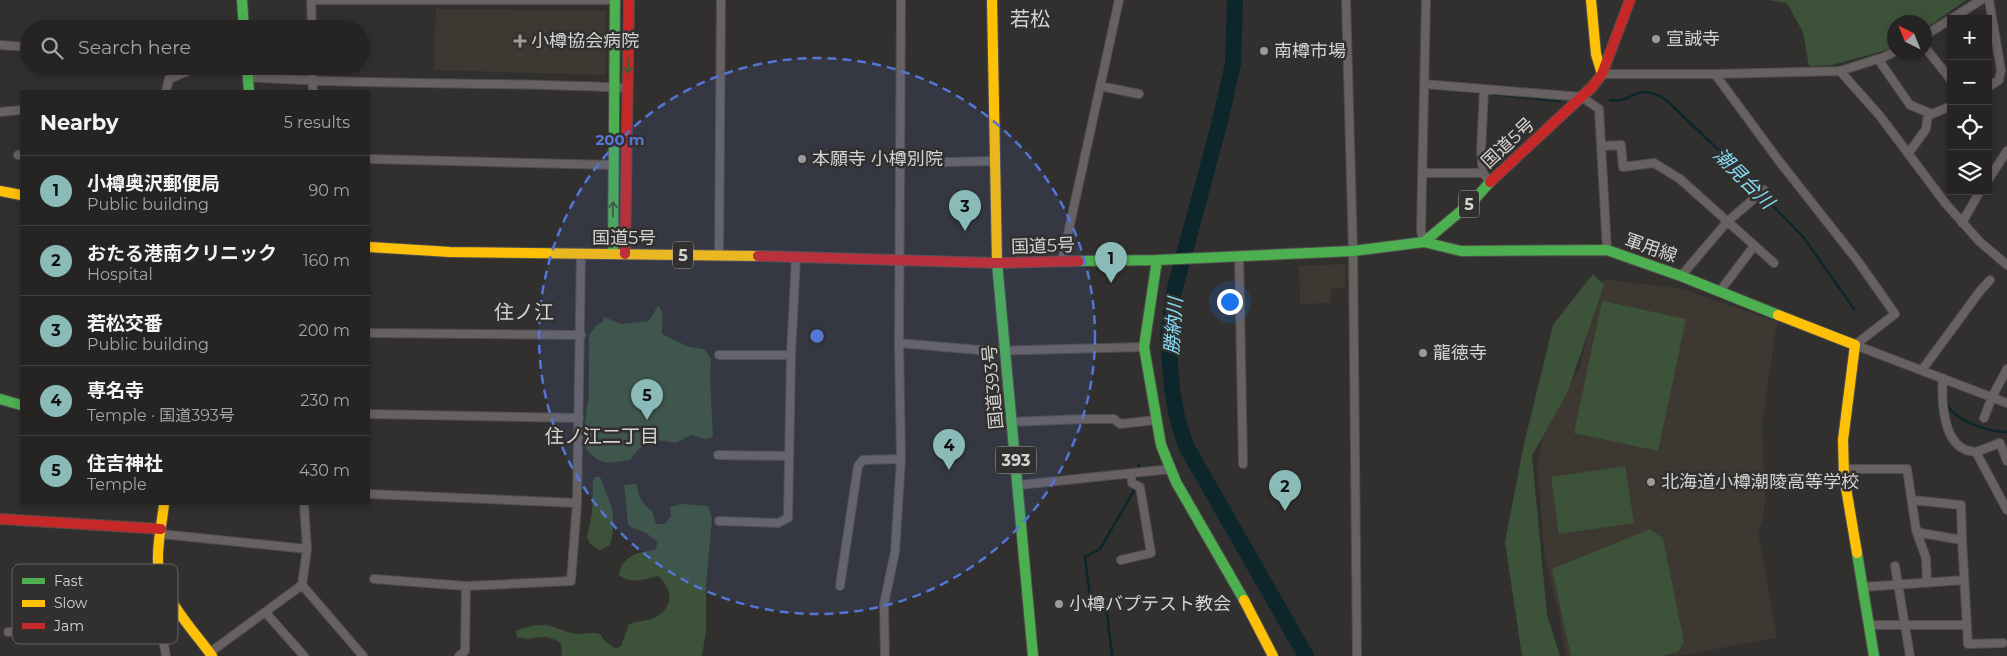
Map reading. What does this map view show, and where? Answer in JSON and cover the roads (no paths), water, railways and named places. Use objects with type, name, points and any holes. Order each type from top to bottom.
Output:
[{"type":"main road","points":[[242,0],[243,20]]},
{"type":"main road","points":[[613,253],[615,0]]},
{"type":"main road","points":[[625,254],[629,0]]},
{"type":"main road","name":"国道393号","points":[[992,0],[997,264],[1019,484],[1022,551],[1033,656]]},
{"type":"main road","points":[[1591,0],[1596,54],[1602,74]]},
{"type":"main road","name":"国道5号","points":[[370,247],[450,252],[720,255],[997,264],[1156,260],[1353,251],[1424,242],[1474,200],[1490,182],[1582,97],[1602,74],[1630,0]]},
{"type":"main road","points":[[248,77],[249,90]]},
{"type":"main road","points":[[0,191],[20,195]]},
{"type":"main road","name":"軍用線","points":[[1424,242],[1461,251],[1607,250],[1681,276],[1855,345]]},
{"type":"main road","points":[[1156,260],[1144,347],[1161,445],[1171,469],[1273,656]]},
{"type":"main road","points":[[1855,345],[1844,440],[1843,469],[1874,656]]},
{"type":"main road","points":[[1,401],[20,405]]},
{"type":"main road","points":[[158,564],[164,505]]},
{"type":"main road","points":[[0,519],[161,532]]},
{"type":"main road","points":[[178,611],[207,655]]},
{"type":"street","points":[[312,20],[311,0],[615,0]]},
{"type":"street","points":[[720,0],[720,255]]},
{"type":"street","points":[[884,656],[884,604],[895,552],[901,459],[899,343],[901,0]]},
{"type":"street","points":[[1062,261],[1119,0]]},
{"type":"street","points":[[1346,0],[1353,251],[1357,656]]},
{"type":"street","points":[[1424,242],[1420,231],[1426,0]]},
{"type":"street","points":[[1957,15],[1981,0]]},
{"type":"street","points":[[1989,0],[2002,70],[1999,80],[1992,85]]},
{"type":"street","points":[[1932,31],[1947,22]]},
{"type":"street","points":[[0,45],[20,46]]},
{"type":"street","points":[[1602,74],[1840,71],[1887,55]]},
{"type":"street","points":[[1932,56],[1947,75]]},
{"type":"street","points":[[1878,59],[1910,105],[1928,114],[1947,108]]},
{"type":"street","points":[[1840,71],[1880,116],[1962,223],[1980,242],[2007,265]]},
{"type":"street","points":[[1714,74],[1857,260],[1895,314],[1855,345]]},
{"type":"street","points":[[166,90],[169,79],[179,75]]},
{"type":"street","points":[[313,75],[313,90]]},
{"type":"street","points":[[248,77],[313,82],[628,88]]},
{"type":"street","points":[[1424,84],[1484,93],[1582,97],[1599,109],[1607,250]]},
{"type":"street","points":[[1100,86],[1139,94]]},
{"type":"street","points":[[1484,93],[1481,150],[1483,173],[1490,182]]},
{"type":"street","points":[[0,112],[20,110]]},
{"type":"street","points":[[1908,154],[1926,129],[1928,114]]},
{"type":"street","points":[[1602,146],[1621,145],[1623,167],[1654,163],[1680,179],[1774,263]]},
{"type":"street","points":[[1992,174],[2007,151]]},
{"type":"street","points":[[370,160],[614,165]]},
{"type":"street","points":[[901,163],[995,161]]},
{"type":"street","points":[[1422,173],[1483,173]]},
{"type":"street","points":[[1681,276],[1727,222],[1761,192]]},
{"type":"street","points":[[1962,223],[1978,195]]},
{"type":"street","points":[[1720,292],[1754,246]]},
{"type":"street","points":[[374,579],[466,586],[572,581],[580,418],[581,254]]},
{"type":"street","points":[[1239,256],[1243,464]]},
{"type":"street","points":[[719,521],[778,523],[788,518],[796,258]]},
{"type":"street","points":[[1922,370],[1990,280]]},
{"type":"street","points":[[370,332],[581,335]]},
{"type":"street","points":[[899,343],[990,351],[1144,347]]},
{"type":"street","points":[[1855,345],[2007,402]]},
{"type":"street","points":[[719,355],[792,355]]},
{"type":"street","points":[[1984,418],[1992,397],[2007,369]]},
{"type":"street","points":[[1942,378],[1941,397],[1946,422],[1953,440],[1964,450],[1976,452],[2000,443],[2007,461]]},
{"type":"street","points":[[370,414],[580,418]]},
{"type":"street","points":[[1012,422],[1114,419],[1120,424],[1156,420]]},
{"type":"street","points":[[1976,452],[2007,510]]},
{"type":"street","points":[[718,455],[789,456]]},
{"type":"street","points":[[840,586],[858,466],[863,460],[901,459]]},
{"type":"street","points":[[1019,484],[1171,469]]},
{"type":"street","points":[[1843,469],[1907,469],[1916,530],[1926,558],[1927,583]]},
{"type":"street","points":[[1121,560],[1151,553],[1140,487],[1132,483],[1131,474]]},
{"type":"street","points":[[370,494],[577,503]]},
{"type":"street","points":[[1912,500],[1961,505],[1968,644],[2003,642]]},
{"type":"street","points":[[207,655],[302,585],[307,549],[304,505]]},
{"type":"street","points":[[1916,530],[1921,533],[1962,540]]},
{"type":"street","points":[[161,532],[307,549]]},
{"type":"street","points":[[1895,566],[1910,656]]},
{"type":"street","points":[[1863,587],[1964,580]]},
{"type":"street","points":[[302,585],[362,656]]},
{"type":"street","points":[[459,656],[464,651],[466,586]]},
{"type":"street","points":[[266,613],[304,656]]},
{"type":"street","points":[[1869,625],[1967,625]]},
{"type":"street","points":[[8,632],[12,632]]},
{"type":"waterway","name":"勝納川","points":[[1235,0],[1233,64],[1219,125],[1174,292],[1168,336],[1172,390],[1178,421],[1186,446],[1306,656]]},
{"type":"waterway","name":"潮見台川","points":[[1432,88],[1560,101]]},
{"type":"waterway","name":"潮見台川","points":[[1610,100],[1625,99],[1641,92],[1655,94],[1665,99],[1727,158],[1804,238],[1854,309]]},
{"type":"waterway","name":"潮見台川","points":[[1946,402],[1952,411],[1971,424],[1986,429],[2007,432]]},
{"type":"waterway","points":[[1112,656],[1107,613],[1090,597],[1085,557],[1100,549],[1136,487],[1139,465]]},
{"type":"place","name":"宣誠寺","points":[[1656,39]]},
{"type":"place","name":"小樽協会病院","points":[[520,41]]},
{"type":"place","name":"南樽市場","points":[[1264,51]]},
{"type":"place","name":"本願寺 小樽別院","points":[[802,159]]},
{"type":"place","name":"若松交番","points":[[965,231]]},
{"type":"place","name":"小樽奥沢郵便局","points":[[1111,283]]},
{"type":"place","name":"龍徳寺","points":[[1423,353]]},
{"type":"place","name":"住吉神社","points":[[647,420]]},
{"type":"place","name":"専名寺","points":[[949,470]]},
{"type":"place","name":"北海道小樽潮陵高等学校","points":[[1651,482]]},
{"type":"place","name":"おたる港南クリニック","points":[[1285,511]]},
{"type":"place","name":"小樽バプテスト教会","points":[[1059,604]]},
{"type":"district","name":"若松","points":[[1030,19]]},
{"type":"district","name":"住ノ江","points":[[524,312]]},
{"type":"district","name":"住ノ江二丁目","points":[[602,436]]}]
